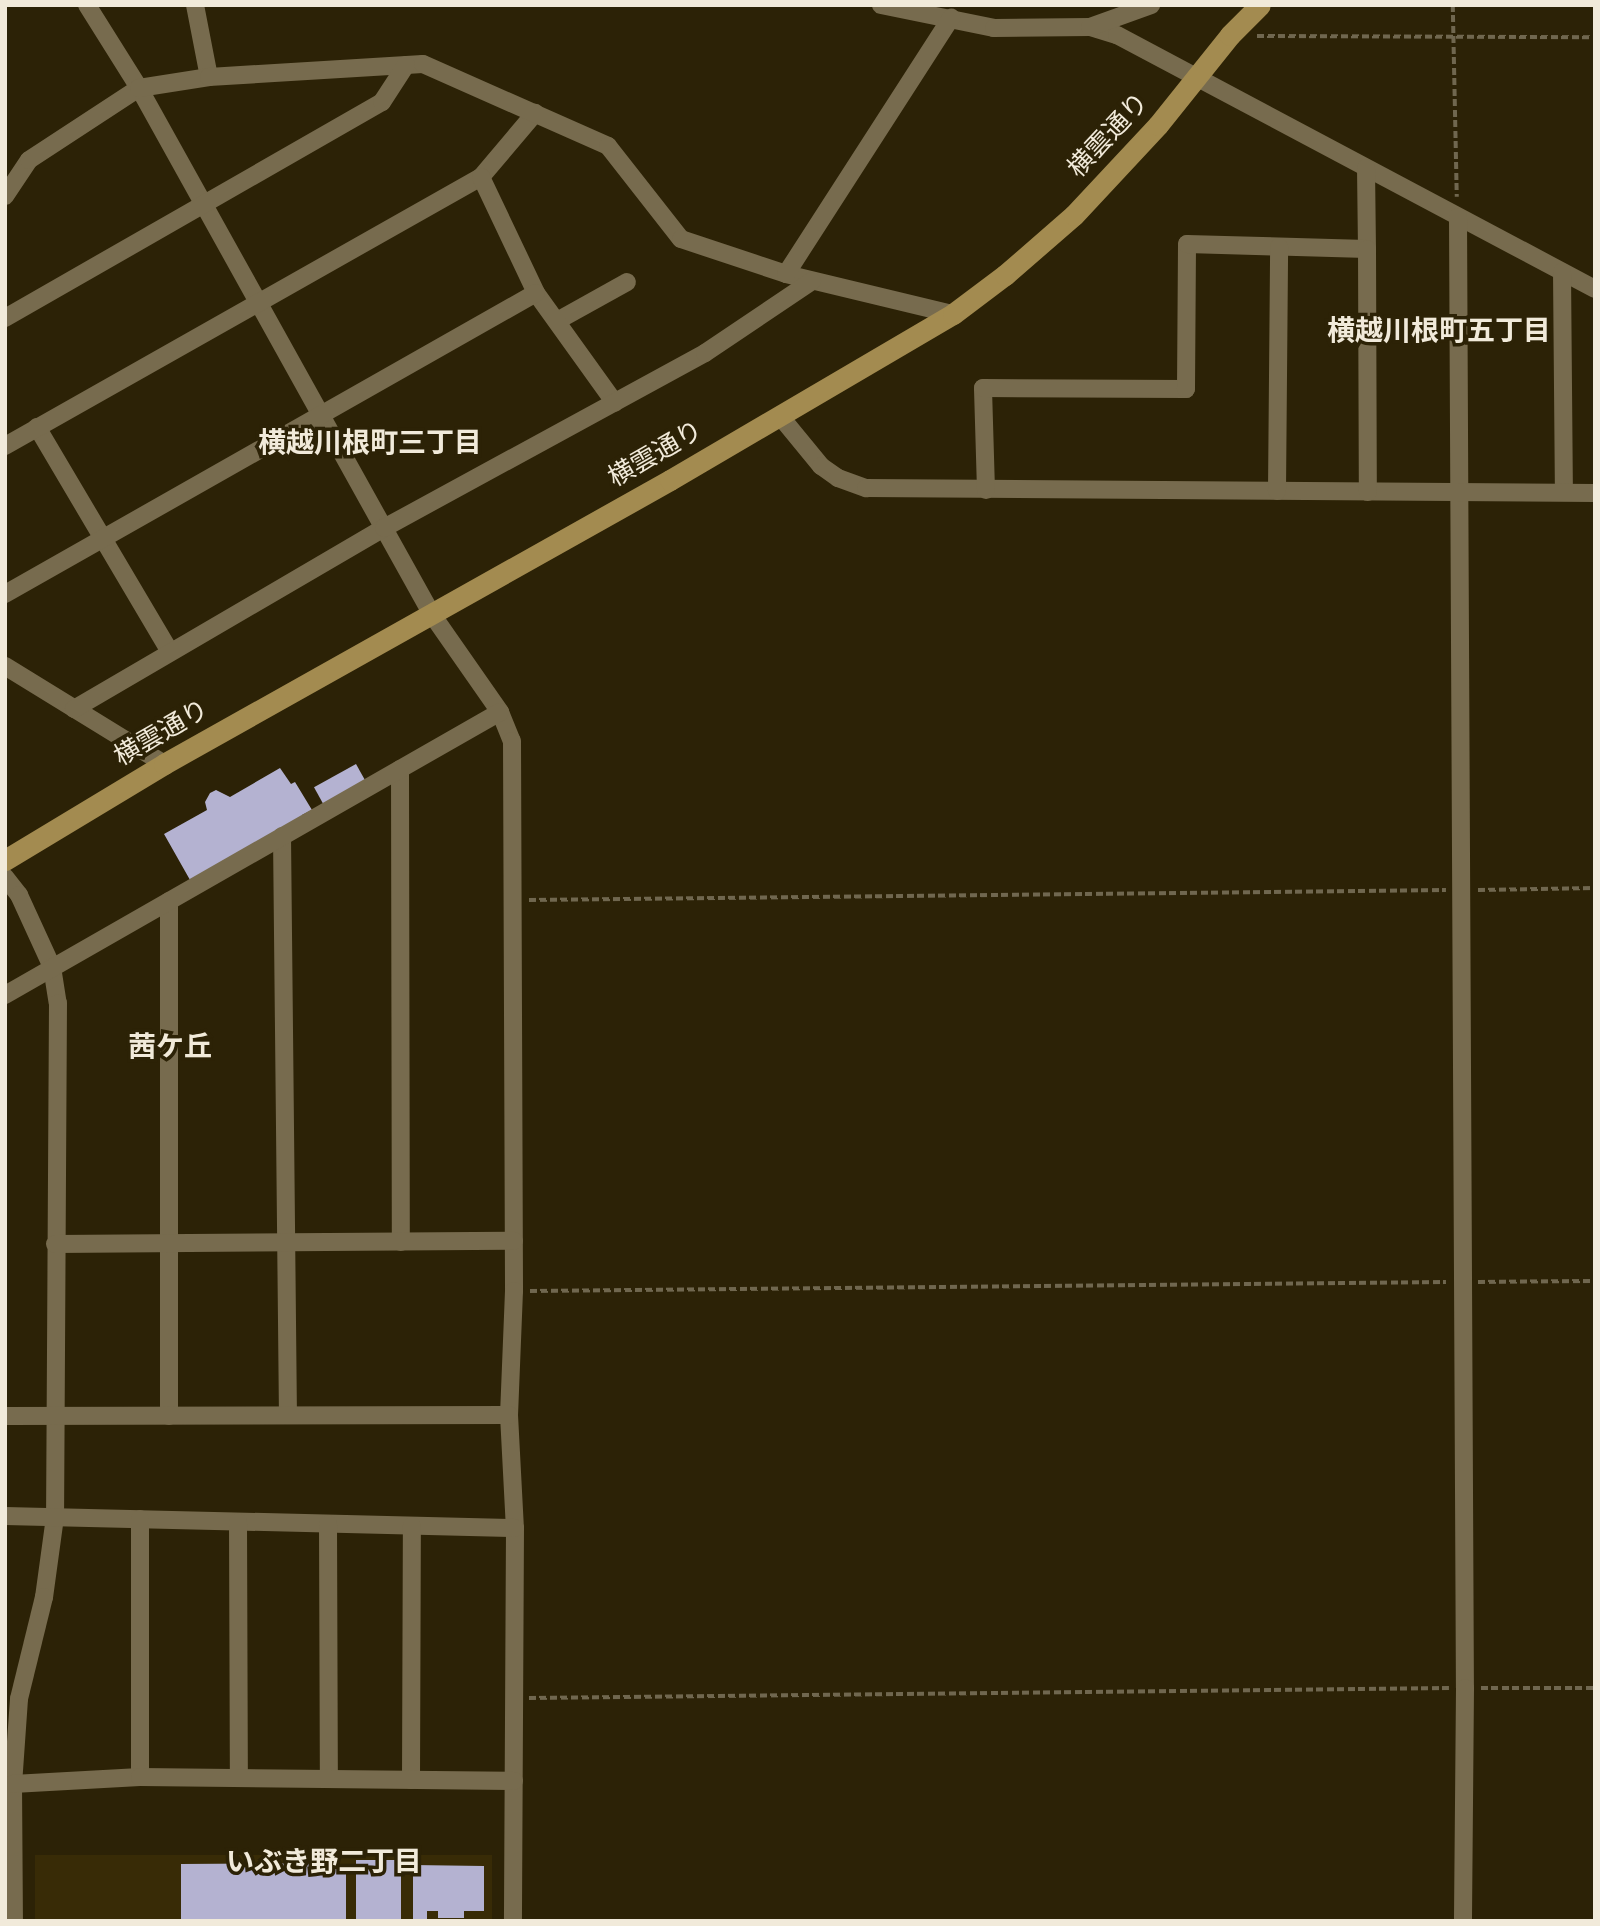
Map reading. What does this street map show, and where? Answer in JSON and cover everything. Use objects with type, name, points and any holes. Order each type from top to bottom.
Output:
[{"type":"main road","name":"横雲通り","points":[[5,860],[164,764],[779,416],[953,314],[1005,275],[1074,215],[1196,80],[1230,35],[1260,5]]},
{"type":"street","points":[[88,5],[139,88],[431,613],[500,712],[512,741],[514,1291],[509,1415],[515,1528],[513,1921]]},
{"type":"street","points":[[195,5],[209,77]]},
{"type":"street","points":[[881,5],[930,9],[951,18],[995,28],[1090,27],[1117,36],[1595,289]]},
{"type":"street","points":[[1090,27],[1151,5]]},
{"type":"street","points":[[786,274],[951,18]]},
{"type":"street","points":[[5,196],[29,160],[139,88],[209,77],[423,64],[608,146],[681,239],[786,274],[953,314]]},
{"type":"street","points":[[5,318],[382,103],[407,65]]},
{"type":"street","points":[[5,446],[481,177],[535,113]]},
{"type":"street","points":[[1366,168],[1368,492]]},
{"type":"street","points":[[481,177],[536,293],[615,403]]},
{"type":"street","points":[[1458,217],[1465,1688],[1463,1921]]},
{"type":"street","points":[[986,490],[983,388],[1186,389],[1187,244],[1367,249]]},
{"type":"street","points":[[1277,491],[1279,247]]},
{"type":"street","points":[[1562,272],[1564,492]]},
{"type":"street","points":[[74,709],[384,528],[705,353],[812,281]]},
{"type":"street","points":[[557,321],[627,282]]},
{"type":"street","points":[[5,594],[536,293]]},
{"type":"street","points":[[779,416],[821,467],[855,485],[986,490],[1595,493]]},
{"type":"street","points":[[37,427],[170,652]]},
{"type":"street","points":[[5,666],[164,764]]},
{"type":"street","points":[[5,995],[500,712]]},
{"type":"street","points":[[400,769],[401,1242]]},
{"type":"street","points":[[282,836],[288,1415]]},
{"type":"street","points":[[5,877],[19,895],[52,968],[58,1003],[53,1416],[55,1517],[44,1597],[12,1699],[14,1921]]},
{"type":"street","points":[[169,901],[169,1416]]},
{"type":"street","points":[[55,1244],[514,1241]]},
{"type":"street","points":[[5,1416],[509,1415]]},
{"type":"street","points":[[5,1516],[515,1528]]},
{"type":"street","points":[[140,1519],[140,1777]]},
{"type":"street","points":[[238,1522],[239,1778]]},
{"type":"street","points":[[328,1524],[329,1779]]},
{"type":"street","points":[[411,1780],[412,1525]]},
{"type":"street","points":[[13,1784],[140,1777],[514,1781]]},
{"type":"path","points":[[1453,5],[1458,217]]},
{"type":"path","points":[[1230,35],[1595,37]]},
{"type":"path","points":[[513,900],[1595,888]]},
{"type":"path","points":[[514,1291],[1595,1281]]},
{"type":"path","points":[[513,1698],[1595,1688]]},
{"type":"shaded area","points":[[35,1855],[492,1855],[492,1921],[35,1921]]},
{"type":"building","points":[[356,764],[368,786],[326,809],[314,787]]},
{"type":"building","points":[[280,768],[291,784],[295,782],[312,810],[302,815],[307,824],[194,887],[164,834],[207,810],[205,802],[210,793],[216,790],[230,797]]},
{"type":"building","points":[[356,1860],[401,1860],[401,1921],[356,1921]]},
{"type":"building","points":[[337,1863],[337,1873],[346,1873],[346,1921],[181,1921],[181,1864]]},
{"type":"building","points":[[413,1865],[484,1866],[484,1911],[464,1911],[464,1918],[438,1918],[438,1911],[427,1911],[427,1921],[413,1921]]},
{"type":"district","name":"横越川根町五丁目","points":[[1439,331]]},
{"type":"district","name":"横越川根町三丁目","points":[[370,443]]},
{"type":"district","name":"茜ケ丘","points":[[170,1047]]},
{"type":"district","name":"いぶき野二丁目","points":[[324,1862]]}]
